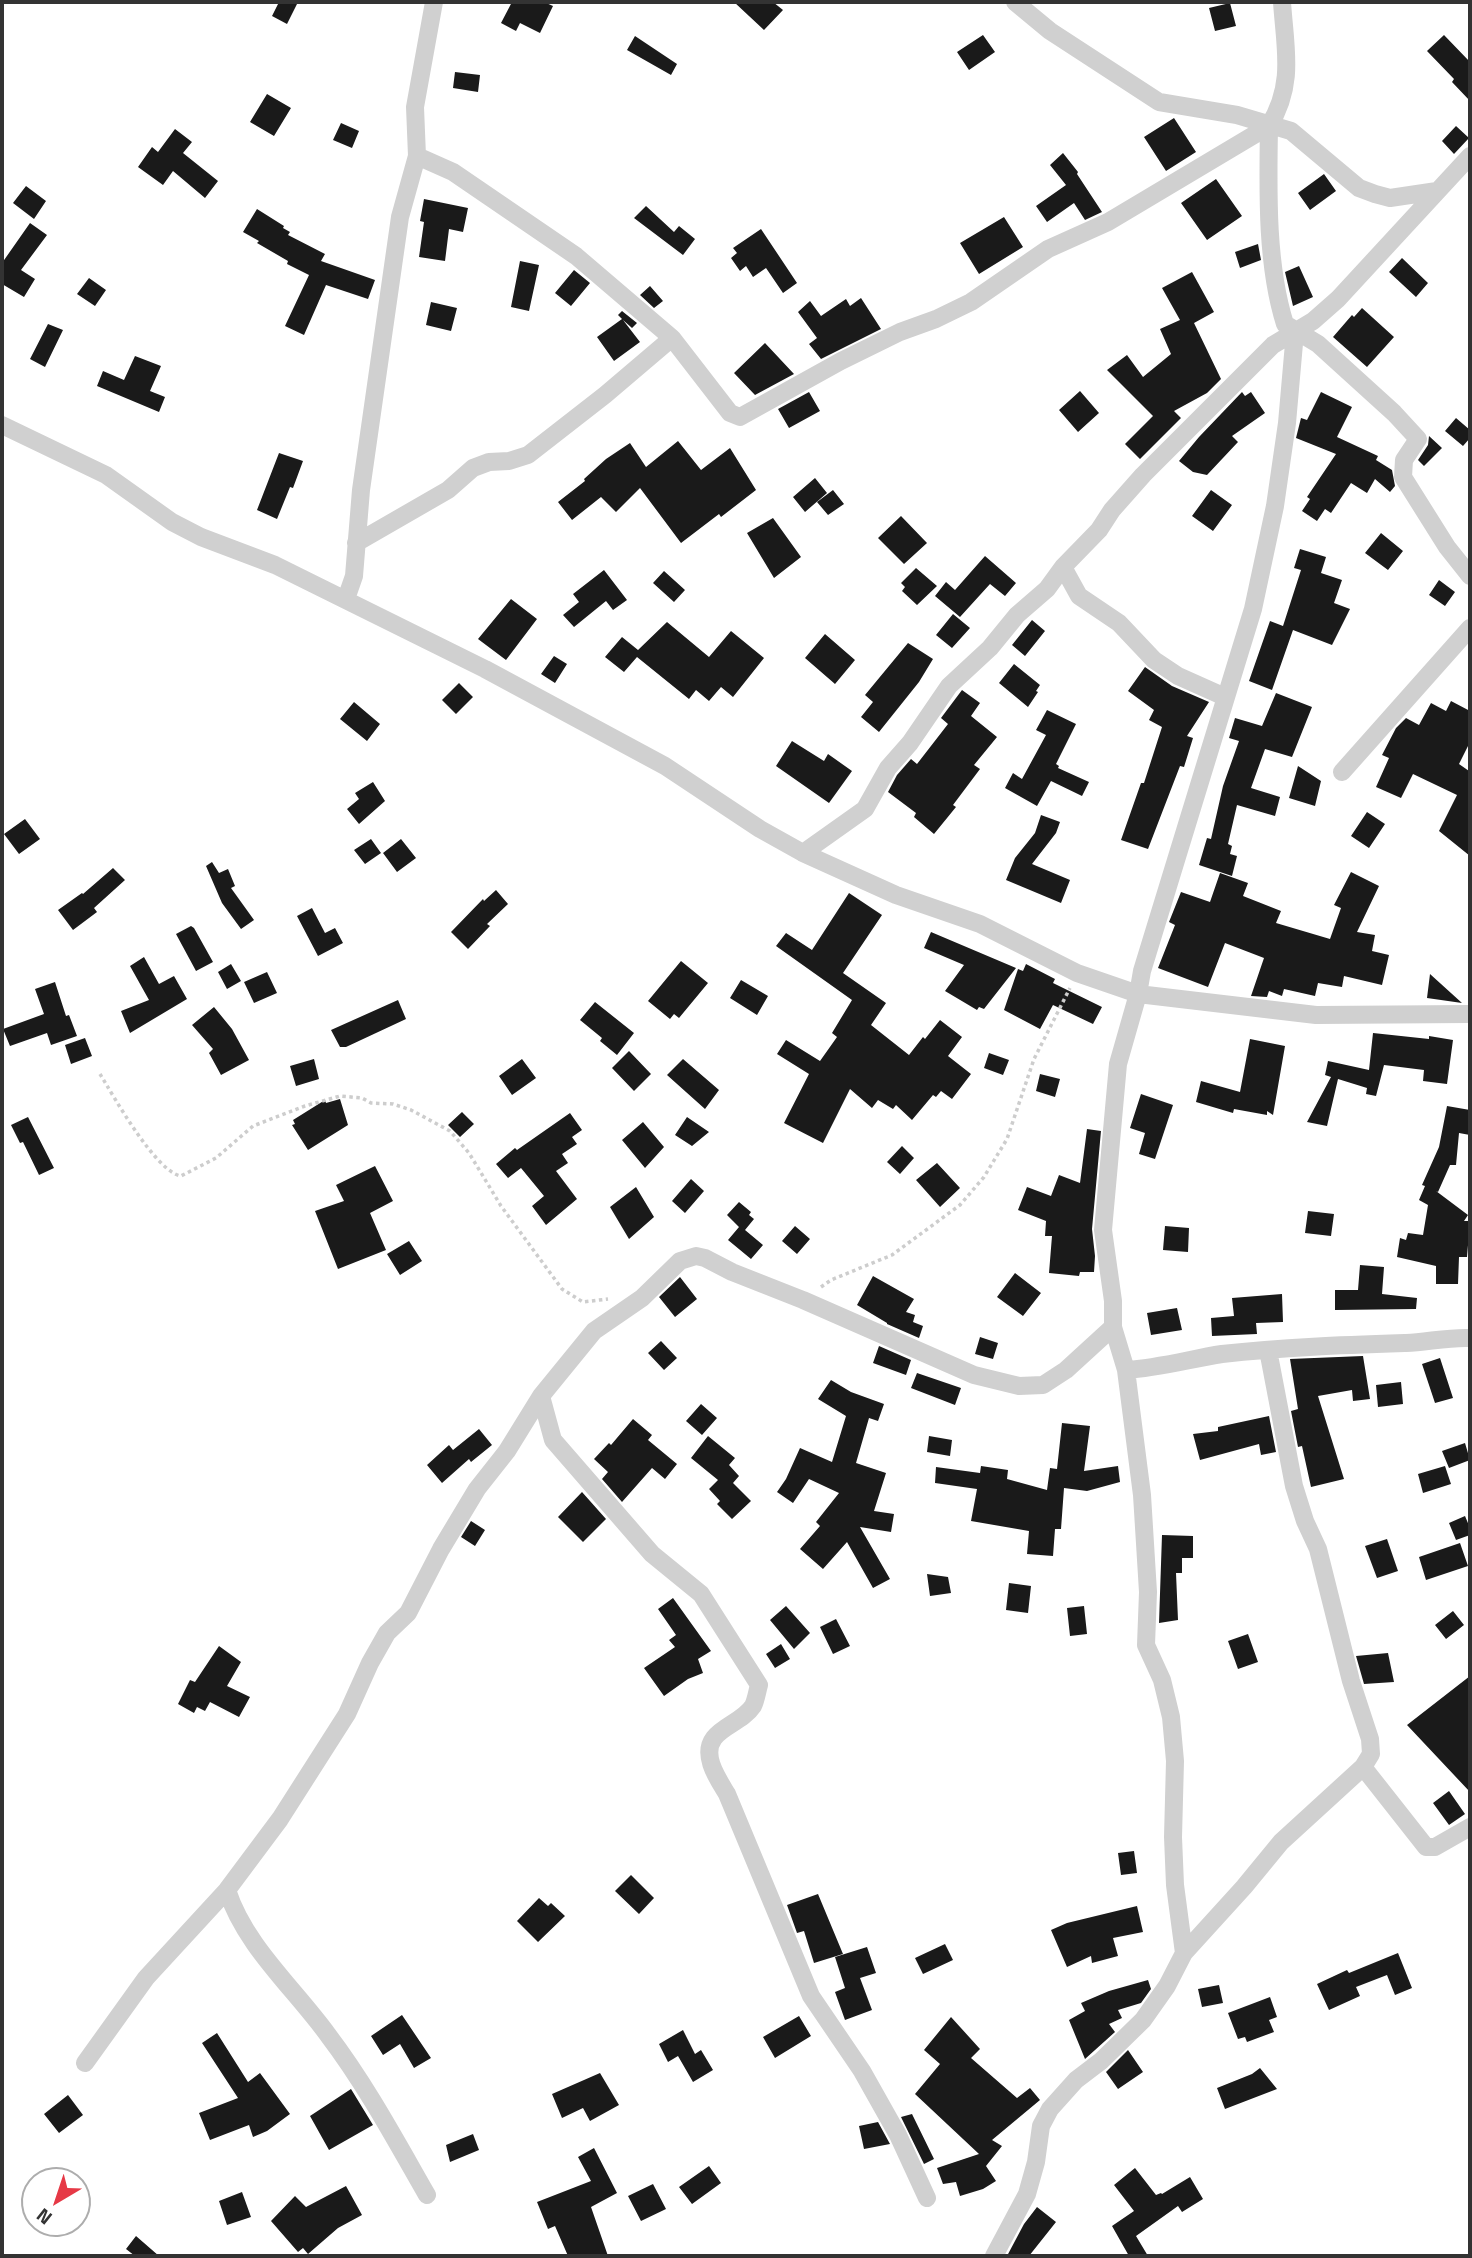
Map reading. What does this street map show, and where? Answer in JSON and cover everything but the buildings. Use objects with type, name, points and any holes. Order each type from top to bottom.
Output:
[{"type":"street","points":[[346,599],[354,576],[361,490],[400,217],[417,156],[415,107],[434,2]]},
{"type":"street","points":[[1015,2],[1060,38],[1159,102],[1237,115],[1297,134],[1359,188],[1375,194],[1406,198],[1437,191]]},
{"type":"street","points":[[417,156],[453,173],[576,256],[672,338],[730,413],[740,417],[841,361],[971,302],[1048,249],[1108,222],[1269,126],[1280,108],[1286,86],[1287,59],[1282,2]]},
{"type":"street","points":[[1269,126],[1269,208],[1275,284],[1285,324],[1318,344],[1394,413],[1418,439],[1404,460],[1403,477],[1447,547],[1470,576]]},
{"type":"street","points":[[803,853],[865,809],[888,768],[910,743],[949,686],[990,648],[1017,615],[1047,589],[1063,566],[1099,530],[1112,510],[1143,475],[1273,345],[1313,321],[1338,299],[1470,156]]},
{"type":"street","points":[[1184,1953],[1175,1885],[1175,1761],[1171,1717],[1162,1680],[1146,1645],[1148,1592],[1142,1495],[1126,1370],[1113,1327],[1113,1301],[1103,1230],[1118,1064],[1142,971],[1253,609],[1275,506],[1287,423],[1295,332]]},
{"type":"street","points":[[356,543],[448,490],[473,468],[488,462],[509,461],[528,455],[606,395],[672,338]]},
{"type":"street","points":[[2,425],[106,475],[172,522],[201,537],[275,565],[485,669],[665,766],[760,830],[803,853],[896,895],[980,924],[1077,973],[1138,994],[1317,1015],[1470,1014]]},
{"type":"street","points":[[1063,566],[1079,596],[1119,623],[1154,660],[1194,684],[1225,697]]},
{"type":"street","points":[[1342,772],[1470,628]]},
{"type":"street","points":[[85,2063],[146,1978],[227,1890],[280,1819],[347,1714],[387,1633],[408,1613],[477,1489],[507,1451],[541,1396],[594,1331],[642,1298],[680,1261],[696,1256],[705,1258],[974,1375],[1019,1386],[1043,1385],[1066,1370],[1113,1327]]},
{"type":"street","points":[[1126,1370],[1268,1350],[1409,1343],[1448,1337],[1470,1338]]},
{"type":"street","points":[[994,2256],[1027,2194],[1036,2162],[1041,2126],[1050,2109],[1076,2080],[1143,2020],[1167,1986],[1184,1953],[1282,1842],[1363,1767],[1371,1754],[1370,1739],[1351,1681],[1318,1549],[1305,1521],[1294,1486],[1268,1350]]},
{"type":"street","points":[[541,1396],[553,1440],[652,1554],[701,1594],[759,1685],[754,1704],[745,1715],[714,1738],[710,1749],[712,1769],[727,1794],[811,1996],[862,2071],[898,2135],[927,2198]]},
{"type":"street","points":[[1363,1767],[1426,1847],[1436,1847],[1470,1827]]},
{"type":"street","points":[[227,1890],[233,1910],[252,1939],[328,2035],[363,2086],[427,2195]]},
{"type":"path","points":[[803,1300],[831,1280],[892,1255],[960,1205],[984,1177],[1007,1139],[1034,1059],[1077,973]]},
{"type":"path","points":[[100,1074],[122,1111],[164,1167],[181,1176],[216,1158],[253,1126],[324,1100],[352,1096],[371,1103],[393,1104],[411,1110],[450,1131],[469,1153],[501,1206],[562,1289],[583,1302],[642,1298]]}]
